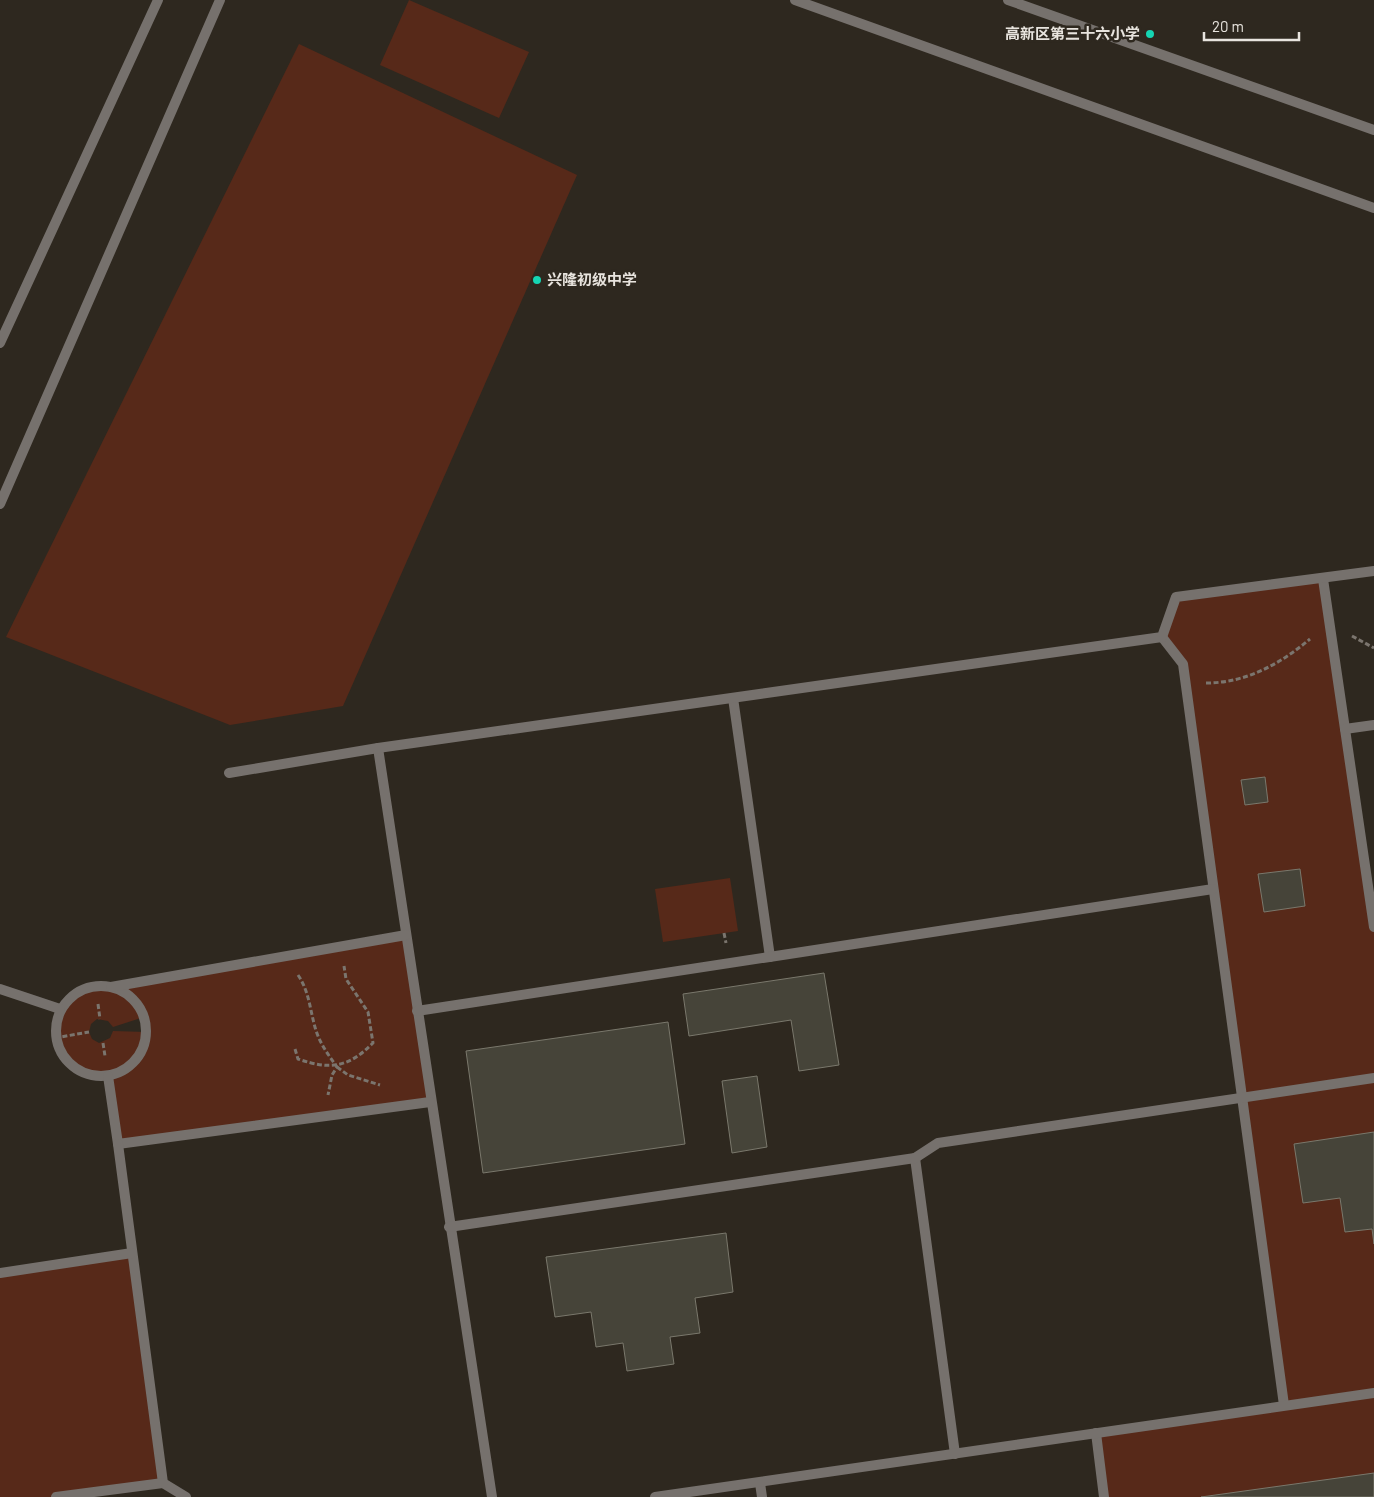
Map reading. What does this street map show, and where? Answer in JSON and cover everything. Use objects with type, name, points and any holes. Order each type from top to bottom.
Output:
[{"type":"street","points":[[0,344],[158,0]]},
{"type":"street","points":[[0,504],[220,0]]},
{"type":"street","points":[[795,0],[1374,208]]},
{"type":"street","points":[[1008,0],[1374,130]]},
{"type":"street","points":[[1162,637],[1176,598],[1374,572]]},
{"type":"street","points":[[1323,579],[1374,927]]},
{"type":"street","points":[[1162,637],[1183,664],[1284,1405]]},
{"type":"street","points":[[229,773],[378,748],[1162,637]]},
{"type":"street","points":[[733,698],[770,957]]},
{"type":"street","points":[[1346,729],[1374,725]]},
{"type":"street","points":[[378,748],[449,1227],[492,1497]]},
{"type":"street","points":[[417,1011],[1214,889]]},
{"type":"street","points":[[111,987],[125,993],[137,1003],[144,1017],[146,1032],[143,1048],[135,1060],[123,1071],[108,1076],[94,1076],[74,1067],[60,1051],[55,1038],[56,1023],[60,1009],[69,998],[81,990],[95,986],[111,987],[406,935]]},
{"type":"street","points":[[0,989],[60,1009]]},
{"type":"street","points":[[108,1076],[163,1483]]},
{"type":"street","points":[[449,1227],[915,1158],[938,1143],[1374,1078]]},
{"type":"street","points":[[118,1144],[430,1102]]},
{"type":"street","points":[[915,1158],[955,1454]]},
{"type":"street","points":[[0,1272],[132,1253]]},
{"type":"street","points":[[655,1497],[1374,1393]]},
{"type":"street","points":[[1096,1433],[1104,1497]]},
{"type":"street","points":[[56,1497],[163,1483],[186,1497]]},
{"type":"street","points":[[760,1483],[762,1497]]},
{"type":"path","points":[[1185,683],[1224,683],[1258,673],[1299,648],[1330,623]]},
{"type":"path","points":[[327,1116],[326,1101],[332,1076],[337,1067],[365,1052],[374,1043],[368,1012],[346,979],[344,946]]},
{"type":"path","points":[[288,955],[310,1001],[318,1035],[326,1052],[337,1067],[348,1075],[386,1086]]},
{"type":"path","points":[[55,1038],[89,1032]]},
{"type":"path","points":[[295,1049],[298,1059],[316,1065],[337,1067]]},
{"type":"shaded area","points":[[409,0],[529,52],[499,118],[380,65]]},
{"type":"shaded area","points":[[299,44],[577,175],[343,706],[230,725],[6,637]]},
{"type":"shaded area","points":[[1323,579],[1374,927],[1374,1497],[1104,1497],[1096,1433],[1284,1406],[1183,664],[1162,637],[1176,597]]},
{"type":"shaded area","points":[[730,878],[738,931],[663,942],[655,889]]},
{"type":"shaded area","points":[[406,935],[430,1102],[118,1144],[108,1076],[85,1072],[68,1061],[58,1046],[56,1029],[59,1013],[70,999],[87,989],[111,987]],"holes":[[[144,1017],[146,1032],[113,1031],[110,1038],[99,1043],[92,1039],[89,1032],[91,1024],[97,1019],[108,1021],[113,1027]]]},
{"type":"shaded area","points":[[132,1253],[163,1483],[56,1497],[0,1497],[0,1273]]},
{"type":"building","points":[[1265,777],[1268,802],[1245,805],[1241,780]]},
{"type":"building","points":[[1300,869],[1305,906],[1264,912],[1258,874]]},
{"type":"building","points":[[824,973],[839,1065],[799,1071],[791,1020],[689,1036],[683,994]]},
{"type":"building","points":[[668,1022],[685,1144],[483,1173],[466,1051]]},
{"type":"building","points":[[757,1076],[767,1147],[732,1153],[722,1081]]},
{"type":"building","points":[[1374,1132],[1374,1244],[1372,1229],[1345,1232],[1340,1198],[1303,1203],[1294,1144]]},
{"type":"building","points":[[726,1233],[733,1292],[695,1298],[700,1333],[670,1337],[674,1364],[627,1371],[623,1343],[596,1347],[591,1312],[555,1317],[546,1257]]},
{"type":"building","points":[[1374,1473],[1374,1497],[1201,1497]]},
{"type":"place","name":"高新区第三十六小学","points":[[1150,34]]},
{"type":"place","name":"兴隆初级中学","points":[[537,280]]}]
